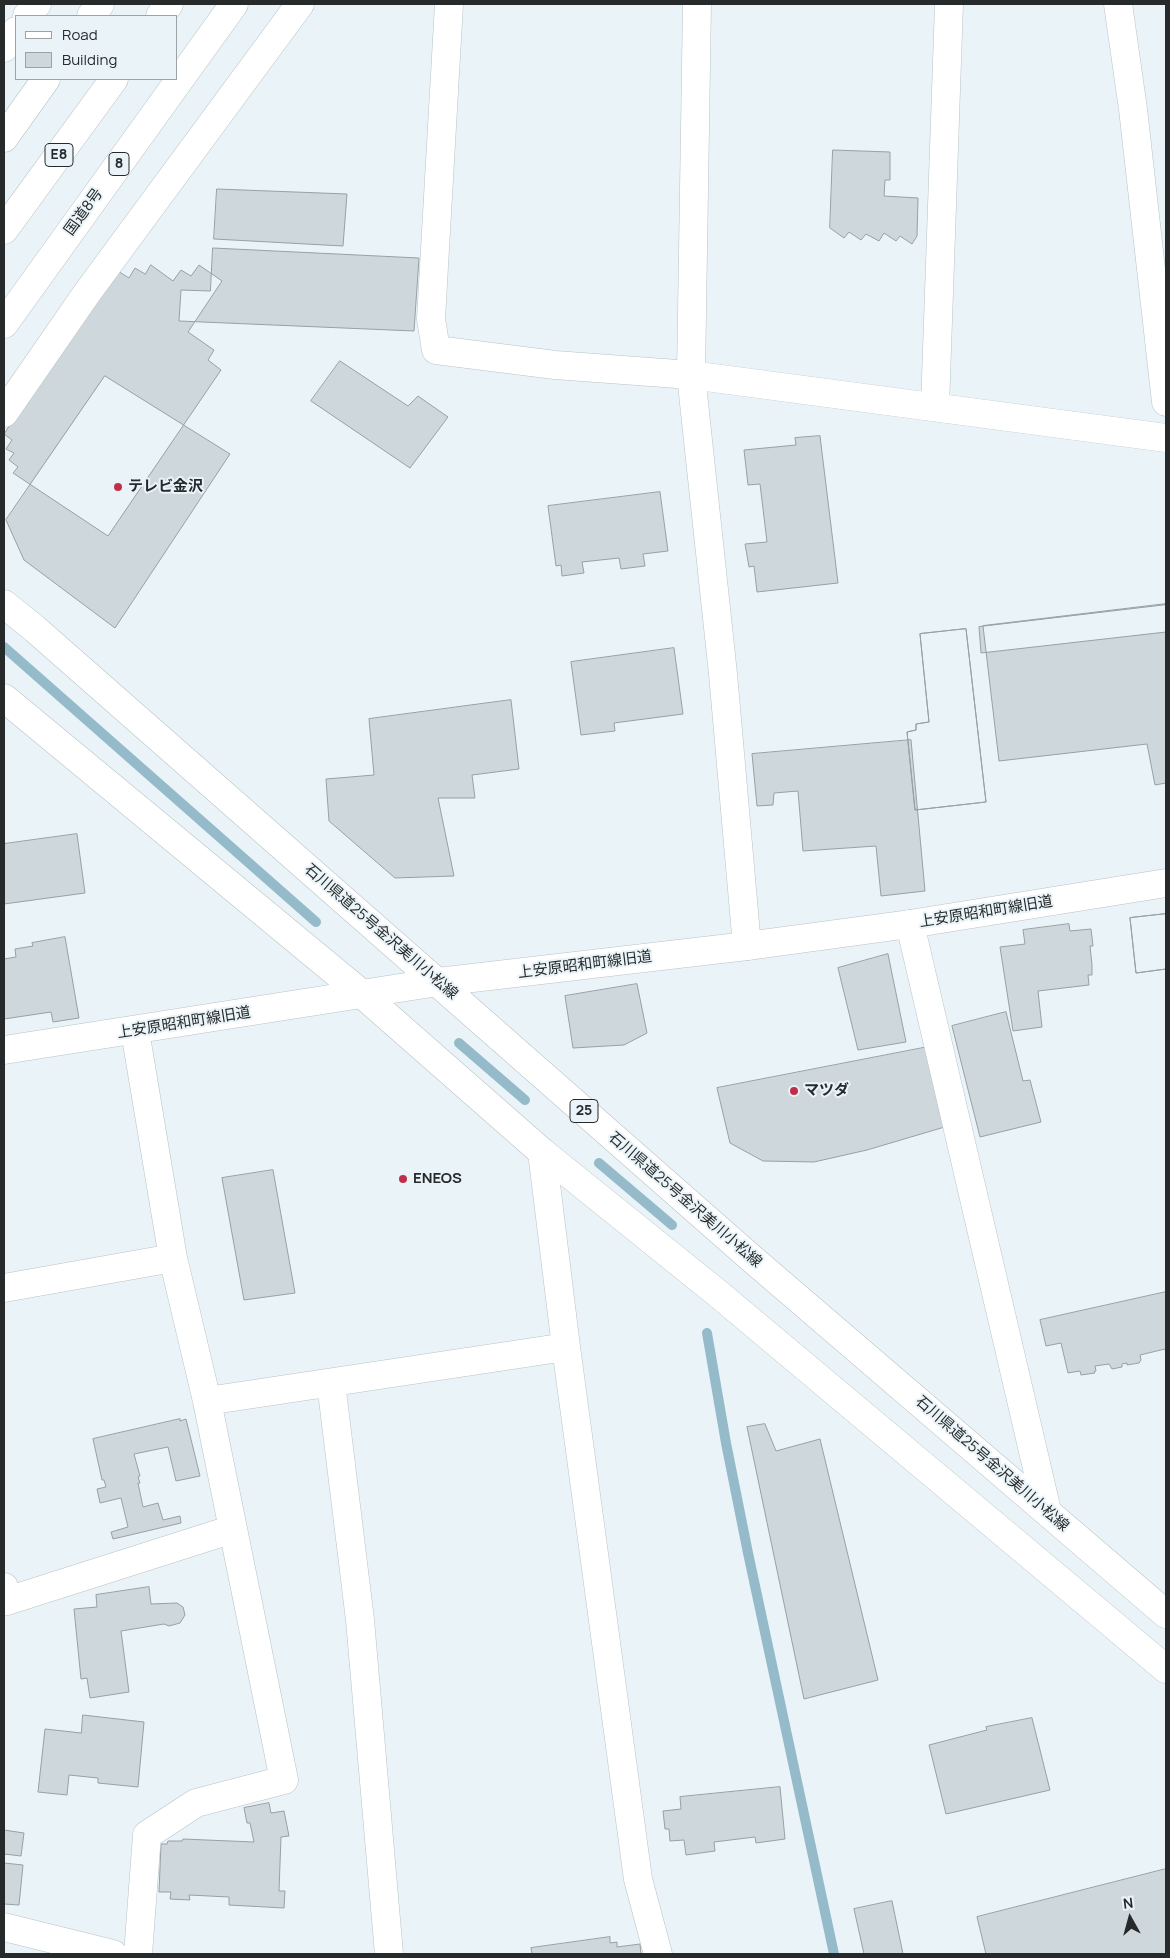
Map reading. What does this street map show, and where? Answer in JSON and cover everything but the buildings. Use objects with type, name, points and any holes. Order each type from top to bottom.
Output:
[{"type":"main road","points":[[28,15],[37,4]]},
{"type":"main road","points":[[92,15],[100,4]]},
{"type":"main road","points":[[161,15],[169,4]]},
{"type":"main road","name":"国道8号","points":[[4,324],[234,4]]},
{"type":"main road","points":[[4,413],[93,285],[300,4]]},
{"type":"main road","points":[[449,4],[431,319],[436,350],[555,365],[691,374],[1166,438]]},
{"type":"main road","points":[[697,4],[691,374],[723,674],[747,946]]},
{"type":"main road","points":[[935,407],[949,4]]},
{"type":"main road","points":[[1118,4],[1133,109],[1166,402]]},
{"type":"main road","points":[[4,48],[15,32]]},
{"type":"main road","points":[[4,138],[45,80]]},
{"type":"main road","name":"E8","points":[[4,230],[113,80]]},
{"type":"main road","name":"石川県道25号金沢美川小松線","points":[[4,604],[43,635],[744,1251],[1166,1614]]},
{"type":"main road","points":[[4,698],[362,994],[542,1152],[716,1292],[1166,1669]]},
{"type":"main road","name":"上安原昭和町線旧道","points":[[4,1050],[135,1031],[438,982],[747,946],[910,924],[1166,883]]},
{"type":"main road","points":[[910,924],[1047,1511]]},
{"type":"main road","points":[[135,1031],[173,1258],[207,1402],[284,1780],[196,1803],[147,1835],[138,1954]]},
{"type":"main road","points":[[542,1152],[566,1347],[638,1879],[658,1954]]},
{"type":"main road","points":[[4,1288],[173,1258]]},
{"type":"main road","points":[[207,1402],[566,1347]]},
{"type":"main road","points":[[331,1383],[361,1630],[389,1954]]},
{"type":"main road","points":[[4,1587],[7,1601],[233,1529]]},
{"type":"main road","points":[[4,1927],[113,1954]]},
{"type":"waterway","points":[[4,647],[316,922]]},
{"type":"waterway","points":[[459,1043],[525,1100]]},
{"type":"waterway","points":[[599,1163],[672,1225]]},
{"type":"waterway","points":[[707,1333],[748,1553],[834,1954]]},
{"type":"place","name":"テレビ金沢","points":[[118,487]]},
{"type":"place","name":"マツダ","points":[[794,1091]]},
{"type":"place","name":"ENEOS","points":[[403,1179]]}]
